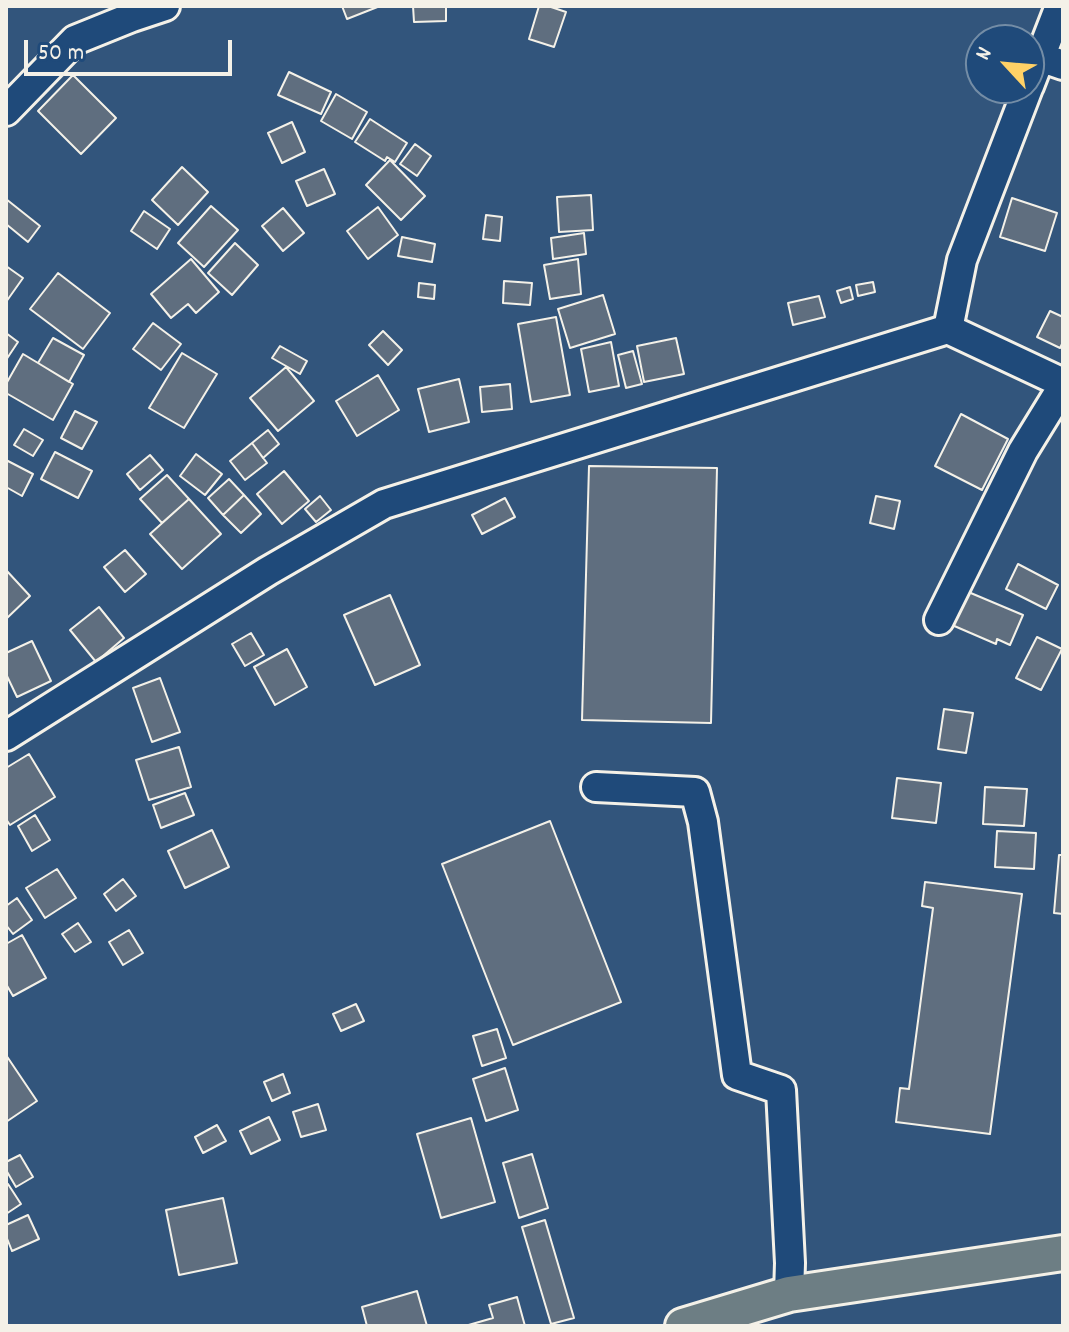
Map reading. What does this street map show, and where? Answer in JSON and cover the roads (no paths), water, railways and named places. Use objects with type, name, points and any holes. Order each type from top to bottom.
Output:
[{"type":"main road","points":[[683,1326],[789,1294],[1063,1253]]},
{"type":"street","points":[[6,111],[75,40],[135,11],[165,6]]},
{"type":"street","points":[[1052,61],[1060,6]]},
{"type":"street","points":[[948,329],[962,260],[1022,104]]},
{"type":"street","points":[[6,736],[268,571],[384,504],[948,329],[1063,385],[1023,451],[939,620]]},
{"type":"street","points":[[596,787],[695,792],[703,822],[737,1075],[781,1090],[789,1294]]}]
